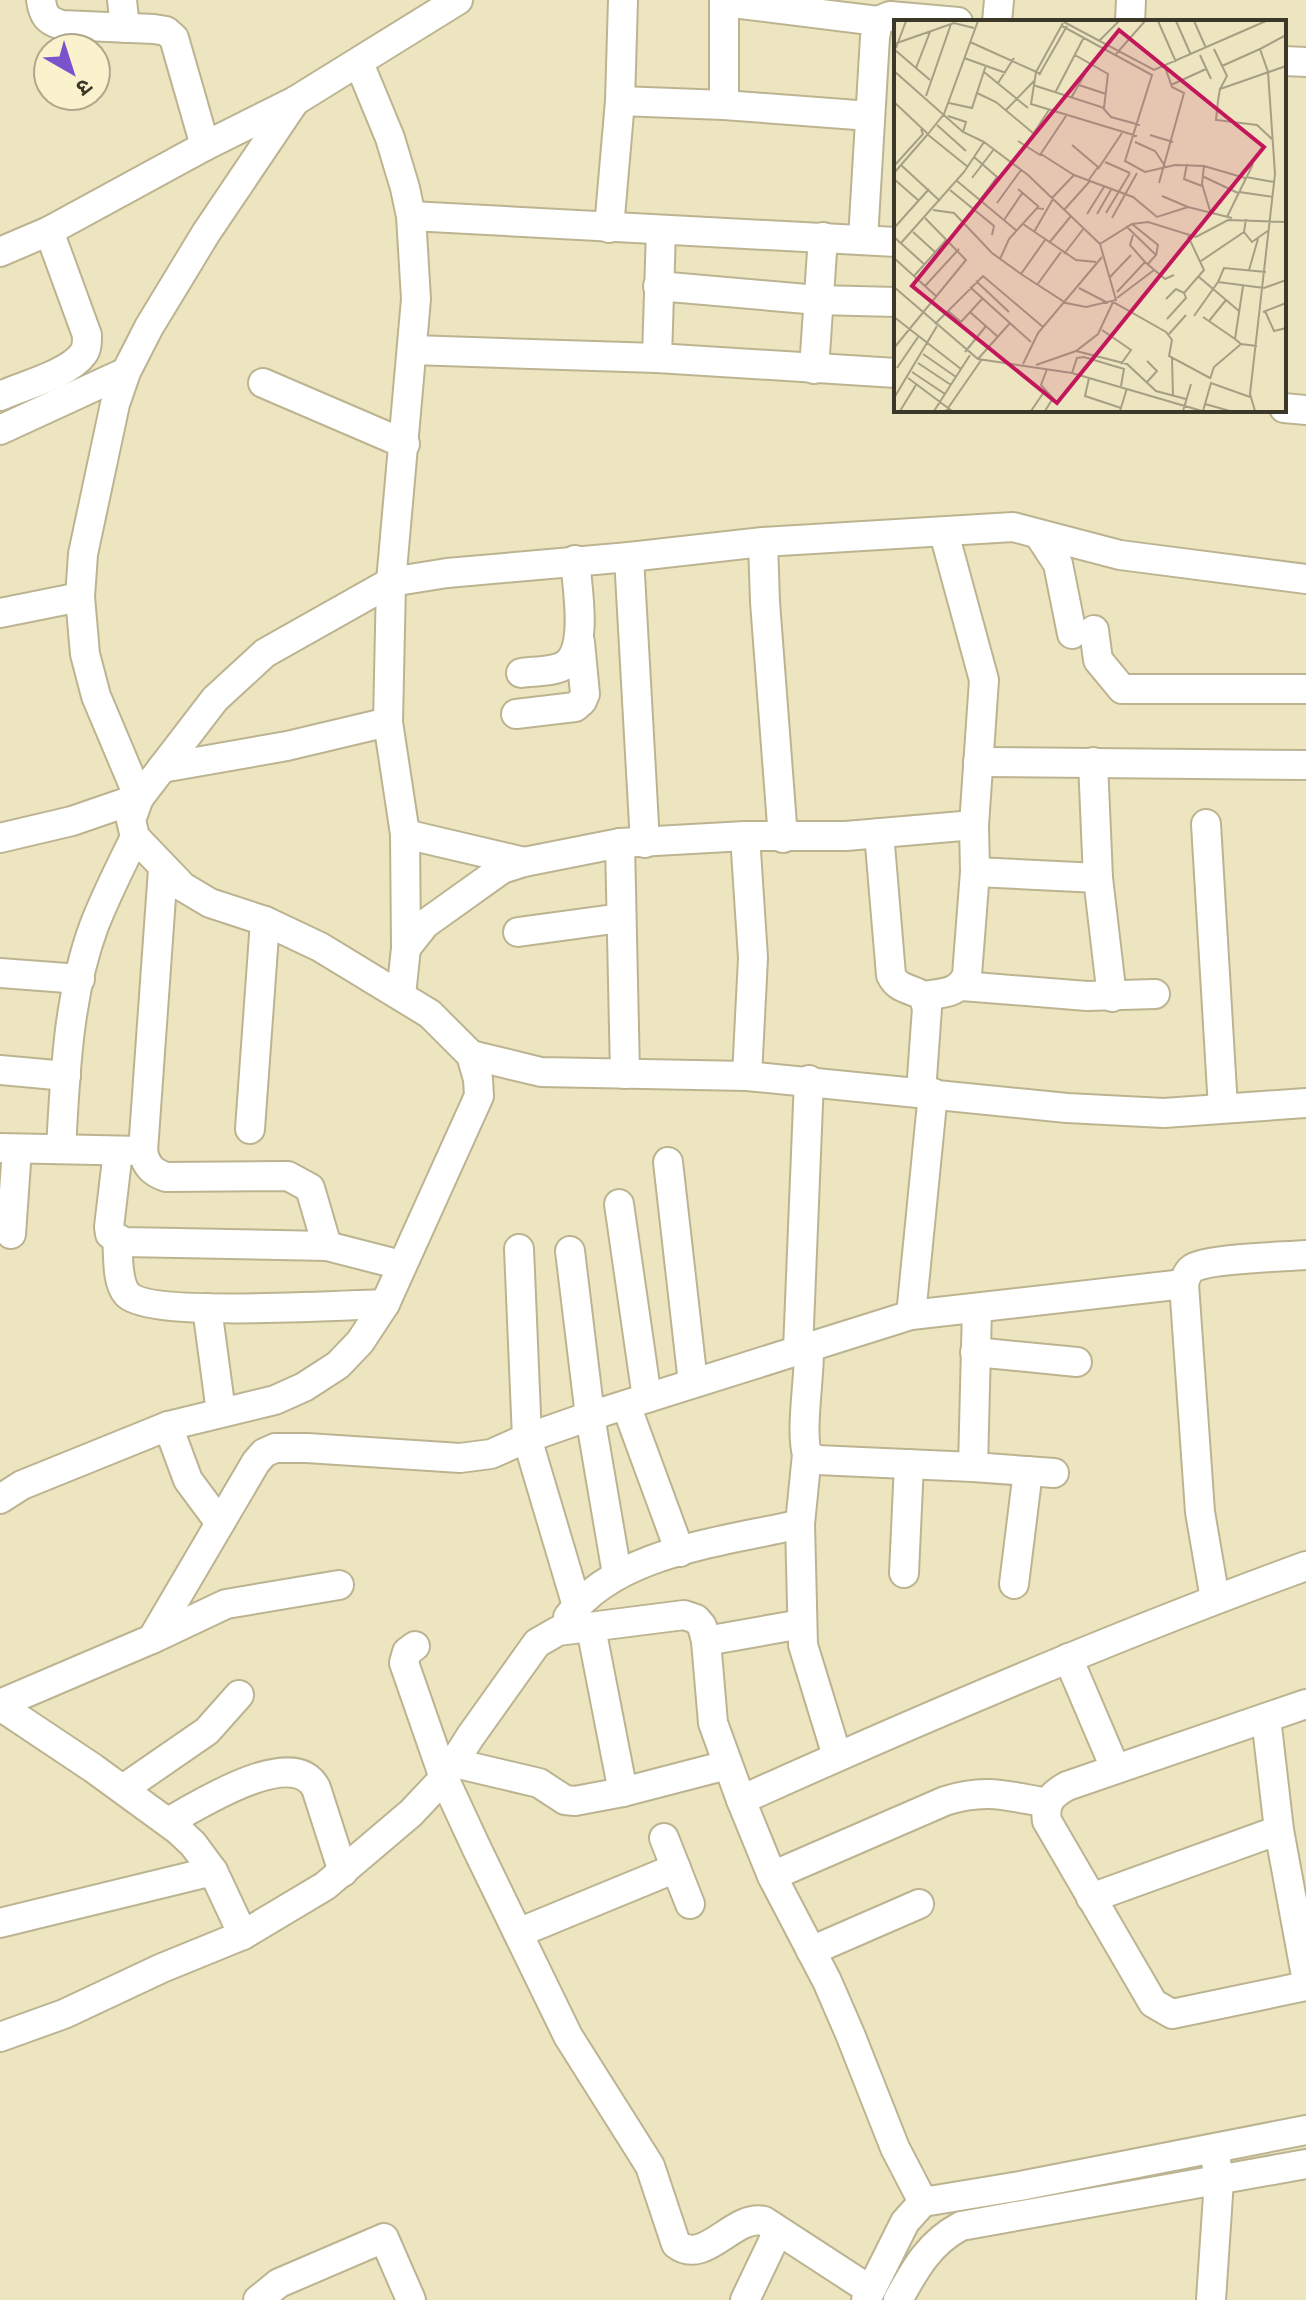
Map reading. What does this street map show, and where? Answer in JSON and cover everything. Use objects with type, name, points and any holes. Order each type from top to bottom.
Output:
[{"type":"street","points":[[41,0],[44,16],[50,22],[62,25],[124,14],[154,29],[166,31],[174,38],[205,146]]},
{"type":"street","points":[[0,252],[49,231],[295,101],[458,0]]},
{"type":"street","points":[[609,228],[620,101],[623,0]]},
{"type":"street","points":[[997,20],[999,0]]},
{"type":"street","points":[[1130,20],[1131,0]]},
{"type":"street","points":[[724,105],[724,1],[878,21],[890,16],[935,20]]},
{"type":"street","points":[[863,239],[878,21]]},
{"type":"street","points":[[1286,61],[1306,62]]},
{"type":"street","points":[[359,63],[390,138],[411,216],[416,299],[391,582],[388,722],[405,834],[406,948],[401,995]]},
{"type":"street","points":[[139,798],[96,696],[85,654],[80,597],[83,554],[115,404],[126,372],[149,327],[206,233],[295,101]]},
{"type":"street","points":[[620,101],[870,116]]},
{"type":"street","points":[[411,216],[894,242]]},
{"type":"street","points":[[657,358],[661,230]]},
{"type":"street","points":[[0,396],[73,363],[84,354],[87,346],[87,335],[49,231]]},
{"type":"street","points":[[814,369],[823,237]]},
{"type":"street","points":[[658,286],[818,300],[894,302]]},
{"type":"street","points":[[412,350],[657,358],[894,373]]},
{"type":"street","points":[[0,430],[126,372]]},
{"type":"street","points":[[263,383],[405,444]]},
{"type":"street","points":[[1286,408],[1306,410]]},
{"type":"street","points":[[7,1487],[168,1426],[275,1400],[304,1387],[338,1365],[360,1342],[385,1304],[479,1096],[471,1055],[430,1014],[320,947],[265,921],[210,903],[183,887],[135,837],[131,820],[139,798],[215,699],[265,653],[391,582],[447,573],[763,542],[1013,527],[1120,555],[1306,579]]},
{"type":"street","points":[[944,533],[984,680],[974,825],[975,872],[967,975],[962,986]]},
{"type":"street","points":[[1039,535],[1058,564],[1083,632],[1098,660],[1122,689],[1306,689]]},
{"type":"street","points":[[763,542],[783,838]]},
{"type":"street","points":[[625,1074],[621,918],[632,843],[629,557]]},
{"type":"street","points":[[516,714],[575,707],[585,694],[575,560]]},
{"type":"street","points":[[0,613],[80,597]]},
{"type":"street","points":[[521,673],[563,667],[574,657],[580,642]]},
{"type":"street","points":[[162,768],[287,746],[388,722]]},
{"type":"street","points":[[978,762],[1306,765]]},
{"type":"street","points":[[1093,762],[1098,878],[1112,997]]},
{"type":"street","points":[[0,838],[72,821],[139,798]]},
{"type":"street","points":[[1206,824],[1223,1108]]},
{"type":"street","points":[[406,948],[425,924],[502,869],[524,862],[632,843],[745,836],[783,838],[879,833],[974,825]]},
{"type":"street","points":[[879,833],[891,975],[902,988],[923,996],[962,986],[1112,997],[1155,994]]},
{"type":"street","points":[[405,834],[524,862]]},
{"type":"street","points":[[745,836],[753,958],[747,1076]]},
{"type":"street","points":[[61,1149],[66,1076],[80,979],[94,928],[135,837]]},
{"type":"street","points":[[163,869],[131,1151],[109,1227],[110,1234],[124,1242],[327,1246],[401,1265]]},
{"type":"street","points":[[975,872],[1098,878]]},
{"type":"street","points":[[518,932],[621,918]]},
{"type":"street","points":[[250,1129],[265,921]]},
{"type":"street","points":[[0,973],[80,979]]},
{"type":"street","points":[[911,1315],[927,1092],[927,1008],[923,996]]},
{"type":"street","points":[[471,1055],[541,1072],[809,1080],[1067,1108],[1164,1113],[1306,1103]]},
{"type":"street","points":[[0,1070],[66,1076]]},
{"type":"street","points":[[809,1080],[803,1348],[810,1375],[800,1524],[802,1624],[809,1670],[837,1756]]},
{"type":"street","points":[[11,1234],[9,1148],[131,1151],[156,1173],[166,1177],[288,1176],[302,1181],[315,1195],[327,1246]]},
{"type":"street","points":[[668,1162],[693,1383]]},
{"type":"street","points":[[619,1204],[636,1402],[680,1552]]},
{"type":"street","points":[[117,1240],[121,1283],[127,1294],[149,1304],[207,1308],[385,1304]]},
{"type":"street","points":[[519,1249],[527,1438],[584,1617],[623,1792]]},
{"type":"street","points":[[570,1251],[590,1416],[617,1574]]},
{"type":"street","points":[[1215,1599],[1200,1512],[1184,1284],[1187,1274],[1195,1267],[1305,1261]]},
{"type":"street","points":[[152,1639],[256,1462],[264,1453],[275,1448],[460,1458],[507,1449],[527,1438],[590,1416],[911,1315],[1184,1284]]},
{"type":"street","points":[[207,1308],[221,1412]]},
{"type":"street","points":[[973,1467],[977,1308]]},
{"type":"street","points":[[975,1352],[1077,1362]]},
{"type":"street","points":[[168,1426],[188,1480],[220,1523]]},
{"type":"street","points":[[807,1454],[817,1460],[1041,1472],[1014,1584]]},
{"type":"street","points":[[904,1573],[909,1464]]},
{"type":"street","points":[[0,2037],[64,2014],[148,1974],[243,1935],[325,1886],[401,1822],[449,1771],[537,1643],[584,1617],[617,1574],[646,1561],[800,1524]]},
{"type":"street","points":[[741,1800],[1068,1658],[1306,1566]]},
{"type":"street","points":[[0,1705],[226,1604],[339,1585]]},
{"type":"street","points":[[584,1617],[684,1615],[696,1619],[702,1626],[713,1723],[727,1765],[772,1876],[850,2034],[895,2148],[923,2202]]},
{"type":"street","points":[[706,1641],[802,1624]]},
{"type":"street","points":[[415,1646],[407,1652],[404,1663],[518,1933],[568,2036],[646,2157],[676,2244],[684,2250],[703,2248],[743,2222],[753,2219],[764,2221],[868,2295],[905,2222],[923,2202],[1020,2186],[1217,2165],[1306,2164]]},
{"type":"street","points":[[1068,1658],[1115,1768]]},
{"type":"street","points":[[123,1789],[207,1731],[239,1695]]},
{"type":"street","points":[[1306,1704],[1067,1786],[1052,1794],[1045,1809],[1047,1821],[1153,2003],[1172,2014],[1306,1986]]},
{"type":"street","points":[[0,1705],[123,1789],[193,1844],[213,1871],[243,1935]]},
{"type":"street","points":[[1266,1718],[1279,1830],[1306,1976]]},
{"type":"street","points":[[449,1771],[539,1783],[565,1800],[575,1801],[727,1765]]},
{"type":"street","points":[[168,1822],[245,1782],[297,1772],[312,1780],[316,1788],[343,1872]]},
{"type":"street","points":[[772,1876],[945,1801],[969,1794],[993,1793],[1048,1803]]},
{"type":"street","points":[[1091,1898],[1279,1830]]},
{"type":"street","points":[[664,1838],[690,1904]]},
{"type":"street","points":[[518,1933],[676,1868]]},
{"type":"street","points":[[0,1923],[213,1871]]},
{"type":"street","points":[[811,1951],[919,1904]]},
{"type":"street","points":[[898,2300],[928,2250],[941,2236],[961,2226],[1217,2165],[1306,2130]]},
{"type":"street","points":[[1211,2300],[1217,2165]]},
{"type":"street","points":[[1009,2217],[1020,2186]]},
{"type":"street","points":[[745,2300],[778,2231]]},
{"type":"street","points":[[258,2300],[279,2283],[384,2238],[411,2300]]}]
